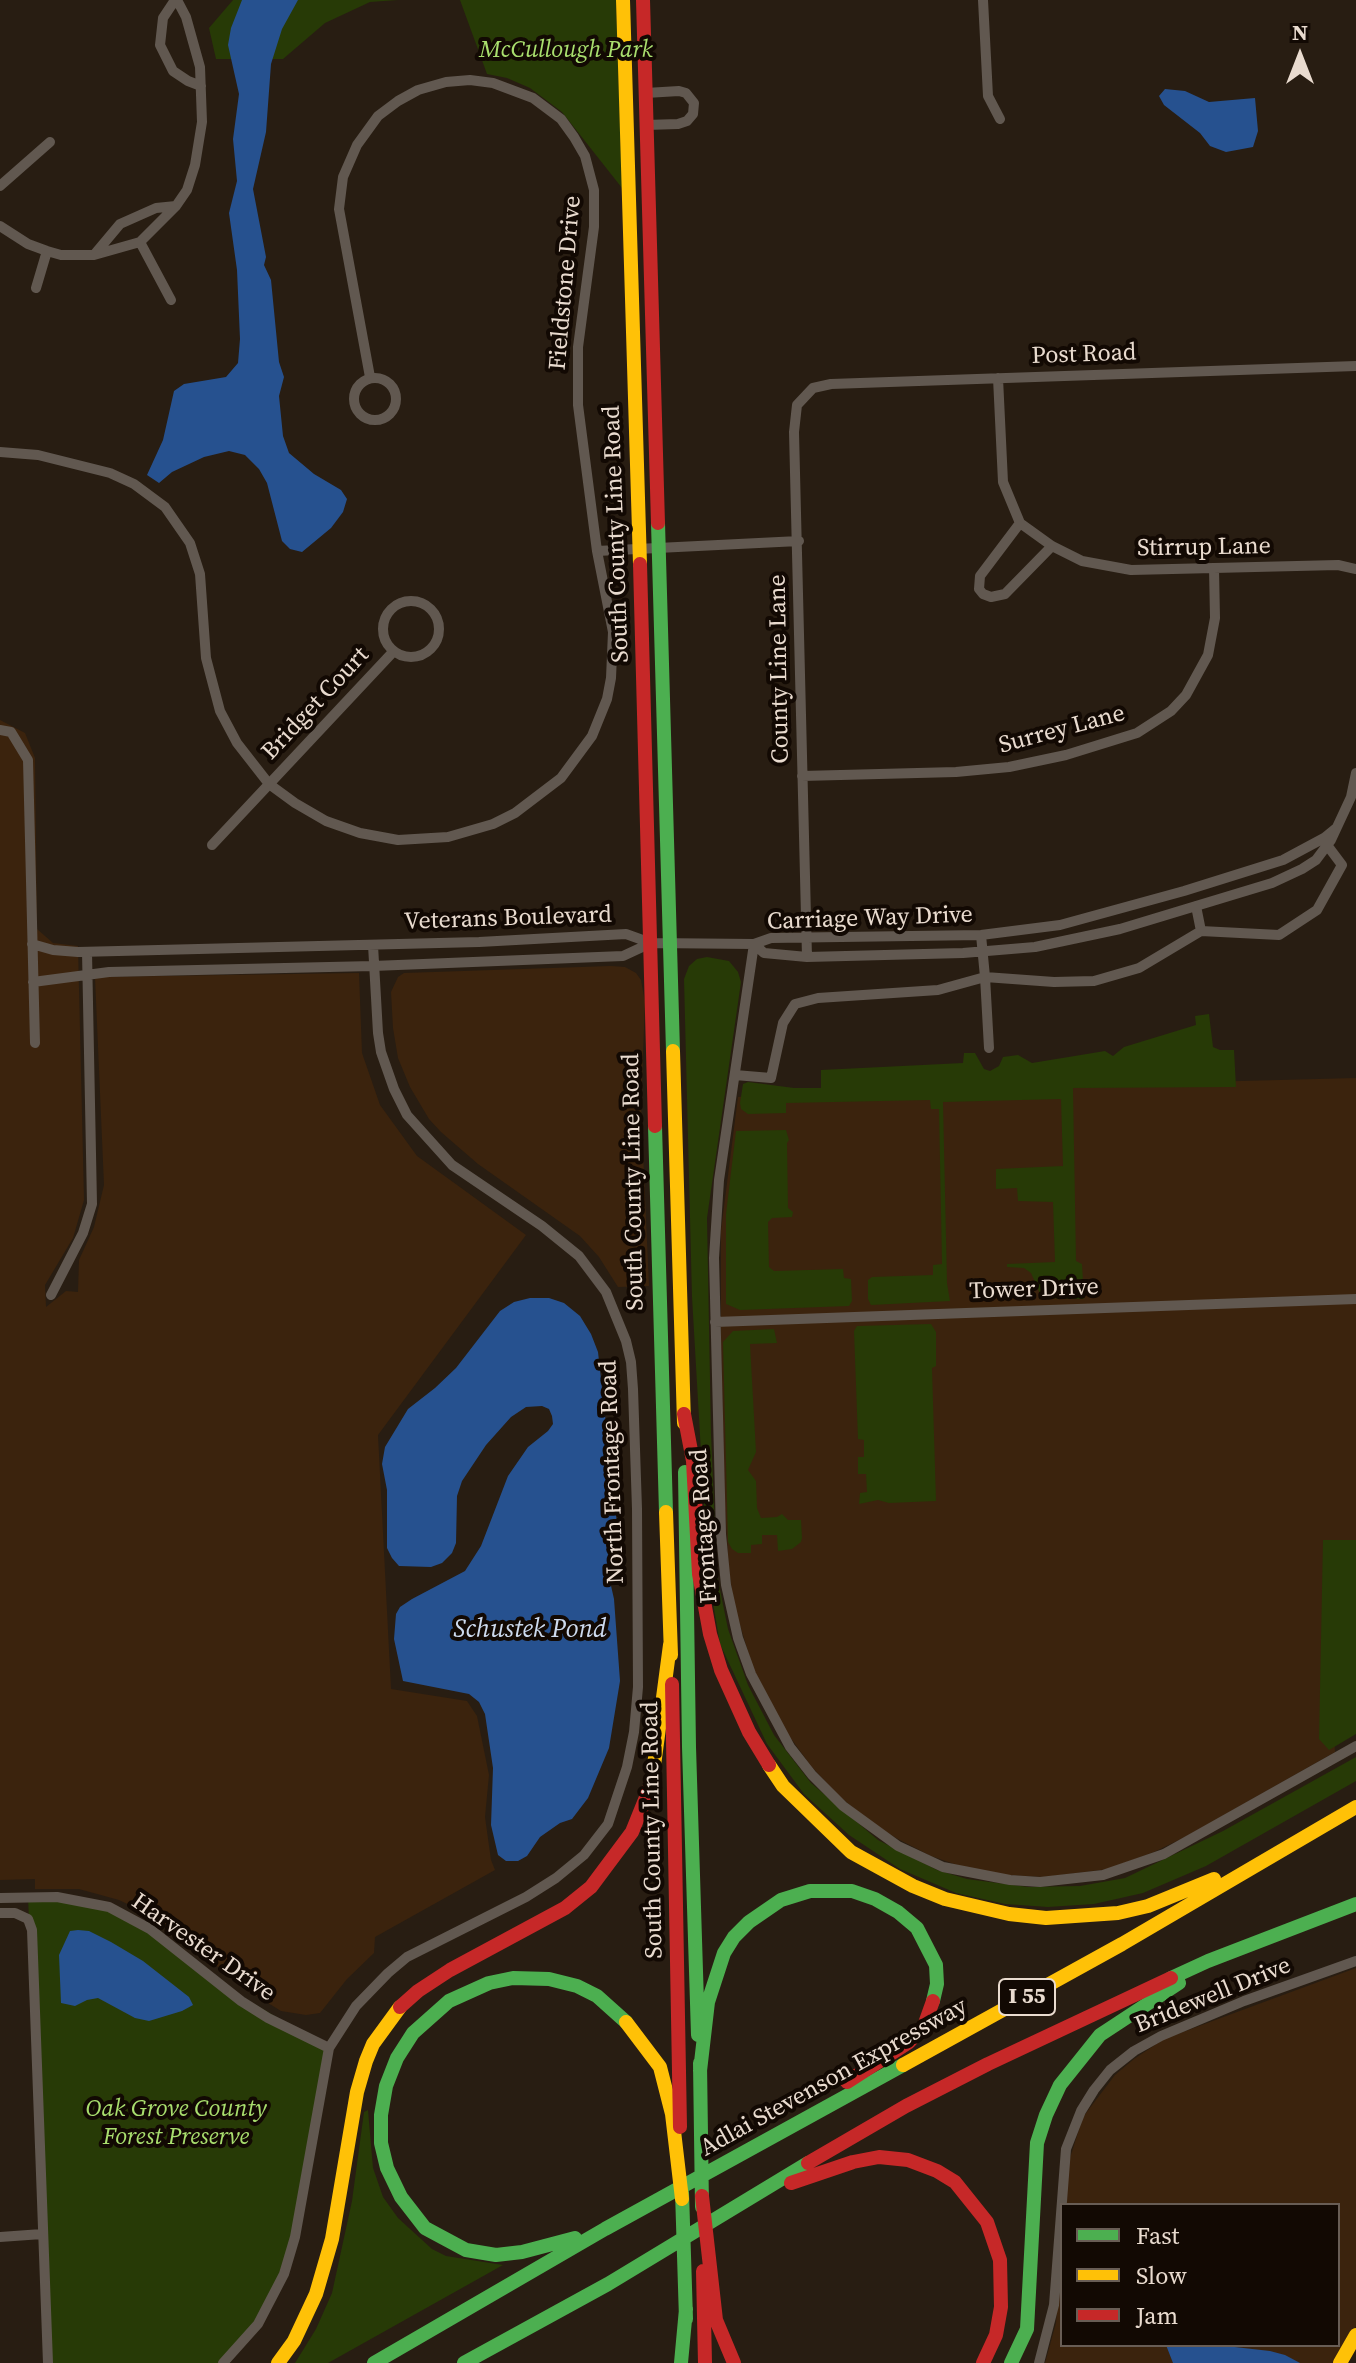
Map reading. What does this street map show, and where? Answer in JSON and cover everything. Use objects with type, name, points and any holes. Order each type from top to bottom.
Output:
[{"type":"main road","name":"South County Line Road","points":[[623,0],[670,1645],[678,2147]]},
{"type":"main road","name":"South County Line Road","points":[[643,0],[684,1414],[692,1891],[707,2268]]},
{"type":"main road","points":[[684,1414],[693,1461],[699,1574],[710,1634],[721,1670],[749,1732],[783,1786],[851,1852],[913,1886],[945,1899],[978,1909],[1046,1918],[1118,1913],[1148,1906],[1274,1855]]},
{"type":"main road","points":[[278,2363],[294,2341],[316,2294],[332,2239],[360,2076],[373,2044],[395,2012],[418,1991],[450,1970],[565,1908],[591,1887],[615,1858],[632,1832],[649,1790],[662,1724],[670,1645]]},
{"type":"main road","name":"Adlai Stevenson Expressway","points":[[374,2363],[605,2229],[1122,1944],[1356,1807]]},
{"type":"main road","points":[[700,2071],[708,2002],[724,1953],[734,1937],[763,1911],[794,1895],[838,1889],[875,1899],[908,1920],[917,1928],[936,1965],[935,1994],[924,2026],[909,2042],[824,2097],[778,2134]]},
{"type":"main road","name":"I 55","points":[[464,2363],[608,2284],[918,2100],[1208,1961],[1356,1904]]},
{"type":"main road","points":[[1011,2363],[1027,2329],[1037,2143],[1060,2085],[1100,2035],[1123,2018],[1157,2000],[1208,1961]]},
{"type":"main road","points":[[605,2229],[536,2249],[496,2255],[466,2250],[425,2228],[401,2197],[387,2168],[381,2143],[381,2115],[386,2086],[397,2058],[413,2033],[449,2001],[489,1983],[513,1978],[549,1979],[577,1986],[597,1996],[619,2014],[660,2067],[678,2147],[688,2363]]},
{"type":"main road","points":[[740,2203],[818,2173],[879,2157],[908,2160],[955,2182],[987,2222],[1000,2260],[1001,2307],[996,2335],[983,2363]]},
{"type":"main road","points":[[705,2363],[707,2268]]},
{"type":"main road","points":[[707,2268],[716,2320],[734,2363]]},
{"type":"main road","points":[[484,2363],[608,2284]]},
{"type":"main road","points":[[681,2363],[686,2309]]},
{"type":"main road","points":[[1340,2363],[1356,2335]]},
{"type":"street","points":[[0,226],[28,244],[61,255],[94,255],[140,242],[176,206],[187,190],[200,144],[201,86],[186,17],[176,0],[163,18],[160,45],[173,71],[201,86]]},
{"type":"street","points":[[983,0],[988,96],[1000,119]]},
{"type":"street","name":"Fieldstone Drive","points":[[0,452],[38,455],[110,473],[134,484],[165,507],[190,543],[200,574],[206,658],[220,711],[237,743],[269,784],[326,821],[360,833],[398,840],[425,840],[468,833],[493,824],[528,805],[561,778],[592,736],[607,699],[613,661],[613,632],[597,551],[581,440],[577,375],[580,319],[596,215],[594,190],[585,156],[574,137],[561,119],[533,98],[493,83],[470,80],[446,82],[418,90],[398,101],[378,116],[357,145],[343,177],[339,209],[370,377]]},
{"type":"street","points":[[646,93],[679,91],[686,93],[694,103],[693,114],[687,121],[646,125]]},
{"type":"street","points":[[0,186],[50,142]]},
{"type":"street","points":[[94,255],[120,224],[156,208],[176,206]]},
{"type":"street","points":[[140,242],[171,300]]},
{"type":"street","points":[[36,288],[47,251]]},
{"type":"street","name":"Post Road","points":[[813,388],[831,384],[1356,366]]},
{"type":"street","points":[[370,377],[384,379],[394,388],[396,401],[391,413],[379,420],[366,418],[356,409],[353,396],[359,384],[370,377]]},
{"type":"street","points":[[998,378],[1003,482],[1020,523],[980,576],[979,589],[991,597],[1005,594],[1052,546]]},
{"type":"street","name":"County Line Lane","points":[[807,957],[794,416],[797,405],[813,388]]},
{"type":"street","name":"Stirrup Lane","points":[[1020,523],[1052,546],[1082,561],[1131,570],[1338,565],[1356,569]]},
{"type":"street","points":[[597,551],[799,541]]},
{"type":"street","name":"Surrey Lane","points":[[802,776],[956,772],[1009,767],[1066,755],[1137,733],[1171,711],[1186,695],[1208,655],[1215,618],[1214,568]]},
{"type":"street","name":"Bridget Court","points":[[420,602],[435,611],[439,626],[435,646],[418,658],[403,658],[393,652],[384,636],[383,623],[391,609],[404,603],[420,602]]},
{"type":"street","name":"Bridget Court","points":[[269,784],[393,652]]},
{"type":"street","points":[[0,730],[11,732],[28,760],[35,1043]]},
{"type":"street","name":"Carriage Way Drive","points":[[1335,829],[1283,860],[1115,912],[1060,925],[981,935],[771,938],[754,944],[764,953],[807,957],[983,952],[1120,929],[1254,889],[1316,860],[1327,845],[1354,798],[1356,773]]},
{"type":"street","points":[[212,845],[269,784]]},
{"type":"street","points":[[735,1075],[771,1078],[783,1023],[795,1004],[818,998],[938,990],[985,977],[1054,982],[1094,981],[1139,968],[1201,931],[1279,935],[1317,910],[1342,865],[1327,845]]},
{"type":"street","points":[[1248,871],[1254,889]]},
{"type":"street","points":[[1196,906],[1201,931]]},
{"type":"street","points":[[1060,925],[1063,941]]},
{"type":"street","name":"Veterans Boulevard","points":[[32,944],[53,950],[87,952],[373,945],[626,934],[651,943]]},
{"type":"street","points":[[981,935],[989,1048]]},
{"type":"street","points":[[651,943],[754,944]]},
{"type":"street","name":"Veterans Boulevard","points":[[33,982],[88,974],[623,956],[651,943]]},
{"type":"street","name":"Frontage Road","points":[[754,944],[719,1180],[714,1258],[722,1547],[726,1585],[738,1638],[751,1674],[790,1747],[843,1806],[898,1846],[943,1867],[1010,1880],[1040,1882],[1103,1875],[1155,1858],[1207,1832],[1356,1746]]},
{"type":"street","name":"North Frontage Road","points":[[223,2363],[258,2324],[284,2274],[295,2237],[329,2048],[356,2006],[407,1957],[526,1897],[584,1855],[608,1824],[618,1798],[634,1732],[638,1687],[633,1389],[631,1362],[616,1313],[606,1292],[579,1256],[542,1226],[452,1165],[407,1115],[381,1052],[373,945]]},
{"type":"street","points":[[51,1295],[83,1233],[92,1204],[87,952]]},
{"type":"street","name":"Tower Drive","points":[[715,1322],[1356,1299]]},
{"type":"street","name":"Harvester Drive","points":[[0,1898],[65,1898],[109,1907],[150,1929],[237,1998],[268,2018],[329,2048]]},
{"type":"street","points":[[0,1913],[15,1913],[28,1919],[32,1930],[48,2363]]},
{"type":"street","name":"Bridewell Drive","points":[[1062,2203],[1066,2149],[1081,2111],[1110,2070],[1134,2051],[1161,2036],[1244,2001],[1356,1961]]},
{"type":"street","name":"Bridewell Drive","points":[[1039,2363],[1054,2305],[1060,2227]]},
{"type":"street","points":[[0,2237],[42,2234]]},
{"type":"shaded area","points":[[0,720],[25,733],[35,758],[37,929],[53,943],[78,946],[84,1200],[73,1238],[45,1285],[46,1307],[66,1291],[78,1292],[79,1260],[94,1227],[104,1185],[95,977],[359,973],[362,1053],[380,1105],[417,1156],[526,1235],[378,1435],[391,1689],[467,1701],[477,1716],[489,1775],[485,1817],[495,1870],[375,1937],[374,1953],[347,1979],[320,2013],[306,2015],[281,2011],[244,1988],[159,1919],[119,1900],[79,1889],[35,1889],[35,1879],[0,1880]]},
{"type":"shaded area","points":[[625,967],[636,973],[641,980],[645,1002],[641,1107],[649,1286],[618,1287],[599,1257],[580,1236],[478,1164],[441,1132],[429,1119],[410,1087],[398,1058],[393,1028],[391,992],[398,977],[404,973]]},
{"type":"shaded area","points":[[1356,1078],[1356,1543],[1324,1544],[1335,1752],[1185,1837],[1108,1869],[1045,1877],[1006,1875],[963,1867],[931,1856],[896,1838],[838,1795],[811,1766],[787,1733],[753,1668],[734,1605],[725,1509],[721,1230],[738,1097],[783,1093]]},
{"type":"shaded area","points":[[1356,1968],[1356,2326],[1336,2363],[1045,2363],[1056,2323],[1060,2274],[1060,2347],[1340,2347],[1340,2203],[1066,2203],[1069,2161],[1083,2117],[1115,2075],[1164,2039]]},
{"type":"green space","points":[[233,0],[398,0],[370,2],[325,23],[283,59],[216,59],[209,28]]},
{"type":"green space","name":"McCullough Park","points":[[460,0],[616,0],[622,188],[562,112],[530,88],[487,74]]},
{"type":"green space","points":[[707,957],[729,961],[741,982],[707,1218],[717,1575],[728,1629],[748,1685],[774,1735],[811,1783],[878,1840],[937,1870],[967,1879],[1028,1887],[1080,1886],[1125,1878],[1223,1831],[1356,1757],[1356,1781],[1206,1866],[1143,1893],[1094,1904],[1048,1907],[1005,1904],[956,1893],[900,1869],[849,1835],[804,1794],[767,1744],[720,1644],[708,1573],[692,1297],[684,979],[689,966],[697,959]]},
{"type":"green space","points":[[1209,1014],[1213,1047],[1234,1050],[1236,1087],[1073,1088],[1076,1261],[1082,1264],[1084,1299],[1042,1298],[1031,1273],[1024,1268],[1007,1267],[1007,1264],[1055,1262],[1053,1202],[1018,1201],[1017,1188],[996,1189],[996,1169],[1063,1166],[1061,1099],[943,1102],[950,1301],[871,1305],[868,1280],[872,1277],[933,1275],[933,1265],[942,1264],[939,1109],[931,1109],[930,1100],[786,1103],[786,1113],[748,1114],[741,1109],[743,1084],[748,1082],[821,1088],[821,1070],[963,1063],[964,1053],[975,1053],[984,1069],[990,1071],[999,1066],[1003,1057],[1018,1055],[1032,1063],[1105,1051],[1113,1056],[1124,1047],[1196,1025],[1195,1016]]},
{"type":"green space","points":[[786,1130],[789,1140],[788,1208],[793,1212],[792,1217],[772,1218],[768,1222],[769,1267],[774,1271],[843,1269],[844,1278],[851,1279],[852,1301],[849,1306],[740,1310],[726,1304],[726,1214],[736,1131]]},
{"type":"green space","points":[[931,1324],[936,1332],[936,1366],[932,1368],[936,1501],[889,1503],[878,1500],[859,1504],[860,1493],[867,1492],[866,1474],[858,1474],[858,1457],[864,1457],[864,1440],[858,1439],[854,1331],[857,1326]]},
{"type":"green space","points":[[774,1329],[777,1343],[750,1344],[756,1452],[748,1470],[756,1481],[757,1508],[761,1518],[782,1514],[788,1520],[801,1520],[802,1538],[792,1549],[778,1551],[777,1535],[762,1535],[762,1544],[751,1545],[751,1553],[738,1553],[728,1542],[723,1342],[733,1331]]},
{"type":"green space","points":[[1323,1540],[1356,1540],[1356,1734],[1329,1750],[1319,1739]]},
{"type":"green space","name":"Oak Grove County Forest Preserve","points":[[28,1897],[57,1897],[123,1914],[217,1982],[329,2048],[295,2237],[258,2324],[223,2363],[48,2363]]},
{"type":"green space","points":[[368,2110],[373,2168],[383,2197],[398,2218],[432,2249],[446,2256],[503,2265],[328,2363],[295,2363],[316,2329],[332,2293],[352,2201],[364,2112]]},
{"type":"water","points":[[242,0],[298,0],[282,29],[271,64],[266,132],[253,189],[266,257],[264,265],[271,280],[279,362],[284,377],[279,396],[283,436],[289,453],[314,474],[341,490],[347,499],[343,512],[331,528],[302,552],[290,549],[282,541],[267,483],[245,455],[229,451],[204,457],[172,472],[159,483],[147,475],[163,440],[174,391],[184,384],[226,377],[238,363],[237,270],[229,213],[237,181],[233,139],[239,94],[228,45]]},
{"type":"water","points":[[1165,89],[1185,91],[1209,102],[1255,98],[1258,131],[1253,147],[1226,152],[1210,146],[1200,133],[1164,105],[1159,96]]},
{"type":"water","name":"Schustek Pond","points":[[549,1298],[564,1303],[580,1316],[598,1352],[617,1524],[616,1544],[607,1568],[614,1599],[620,1681],[609,1748],[588,1798],[572,1819],[540,1837],[527,1856],[518,1861],[506,1861],[498,1855],[491,1825],[493,1768],[485,1714],[479,1702],[469,1694],[403,1681],[394,1639],[396,1614],[412,1599],[465,1571],[481,1546],[508,1476],[528,1447],[548,1431],[553,1424],[552,1416],[549,1409],[542,1406],[526,1407],[511,1417],[486,1445],[462,1481],[457,1496],[456,1543],[452,1553],[442,1563],[431,1567],[399,1566],[387,1548],[387,1490],[382,1464],[385,1447],[408,1409],[456,1368],[500,1311],[514,1302]]},
{"type":"water","points":[[70,1931],[89,1931],[143,1961],[189,1997],[193,2005],[149,2021],[135,2018],[98,1998],[75,2006],[61,2003],[59,1955]]},
{"type":"water","points":[[1167,2347],[1235,2347],[1270,2351],[1300,2363],[1173,2363]]},
{"type":"traffic: fast","points":[[658,523],[673,1051]]},
{"type":"traffic: fast","points":[[655,1126],[666,1512]]},
{"type":"traffic: fast","points":[[685,1472],[698,2035]]},
{"type":"traffic: fast","points":[[700,2071],[708,2002],[724,1953],[749,1922],[781,1900],[810,1891],[852,1891],[898,1912],[917,1928],[936,1965],[937,1984],[933,2001]]},
{"type":"traffic: fast","points":[[1171,1978],[1356,1904]]},
{"type":"traffic: fast","points":[[575,2238],[522,2252],[496,2255],[466,2250],[425,2228],[401,2197],[387,2168],[381,2143],[381,2115],[386,2086],[397,2058],[413,2033],[449,2001],[489,1983],[513,1978],[549,1979],[577,1986],[597,1996],[626,2022]]},
{"type":"traffic: fast","points":[[1011,2363],[1027,2329],[1037,2143],[1046,2115],[1060,2085],[1100,2035],[1179,1983]]},
{"type":"traffic: fast","points":[[700,2063],[702,2207]]},
{"type":"traffic: fast","points":[[374,2363],[605,2229],[903,2065]]},
{"type":"traffic: fast","points":[[464,2363],[608,2284],[808,2163]]},
{"type":"traffic: fast","points":[[682,2192],[686,2319]]},
{"type":"traffic: fast","points":[[681,2363],[686,2309]]},
{"type":"traffic: slow","points":[[623,0],[640,564]]},
{"type":"traffic: slow","points":[[673,1051],[684,1423]]},
{"type":"traffic: slow","points":[[666,1512],[671,1655]]},
{"type":"traffic: slow","points":[[653,1773],[670,1645]]},
{"type":"traffic: slow","points":[[769,1765],[783,1786],[851,1852],[913,1886],[945,1899],[1009,1914],[1046,1918],[1118,1913],[1148,1906],[1214,1879]]},
{"type":"traffic: slow","points":[[903,2065],[1122,1944],[1356,1807]]},
{"type":"traffic: slow","points":[[278,2363],[294,2341],[316,2294],[332,2239],[357,2092],[366,2061],[373,2044],[400,2007]]},
{"type":"traffic: slow","points":[[626,2022],[660,2067],[672,2114],[682,2199]]},
{"type":"traffic: slow","points":[[1340,2363],[1356,2335]]},
{"type":"traffic: jam","points":[[643,0],[658,523]]},
{"type":"traffic: jam","points":[[640,564],[655,1126]]},
{"type":"traffic: jam","points":[[684,1414],[693,1461],[699,1574],[710,1634],[721,1670],[749,1732],[769,1765]]},
{"type":"traffic: jam","points":[[672,1684],[680,2127]]},
{"type":"traffic: jam","points":[[400,2007],[450,1970],[565,1908],[591,1887],[632,1832],[653,1773]]},
{"type":"traffic: jam","points":[[808,2163],[906,2106],[988,2064],[1171,1978]]},
{"type":"traffic: jam","points":[[847,2082],[909,2042],[924,2026],[933,2001]]},
{"type":"traffic: jam","points":[[791,2183],[853,2162],[879,2157],[908,2160],[955,2182],[987,2222],[1000,2260],[1001,2307],[996,2335],[983,2363]]},
{"type":"traffic: jam","points":[[702,2196],[716,2320],[734,2363]]},
{"type":"traffic: jam","points":[[703,2271],[705,2363]]}]
